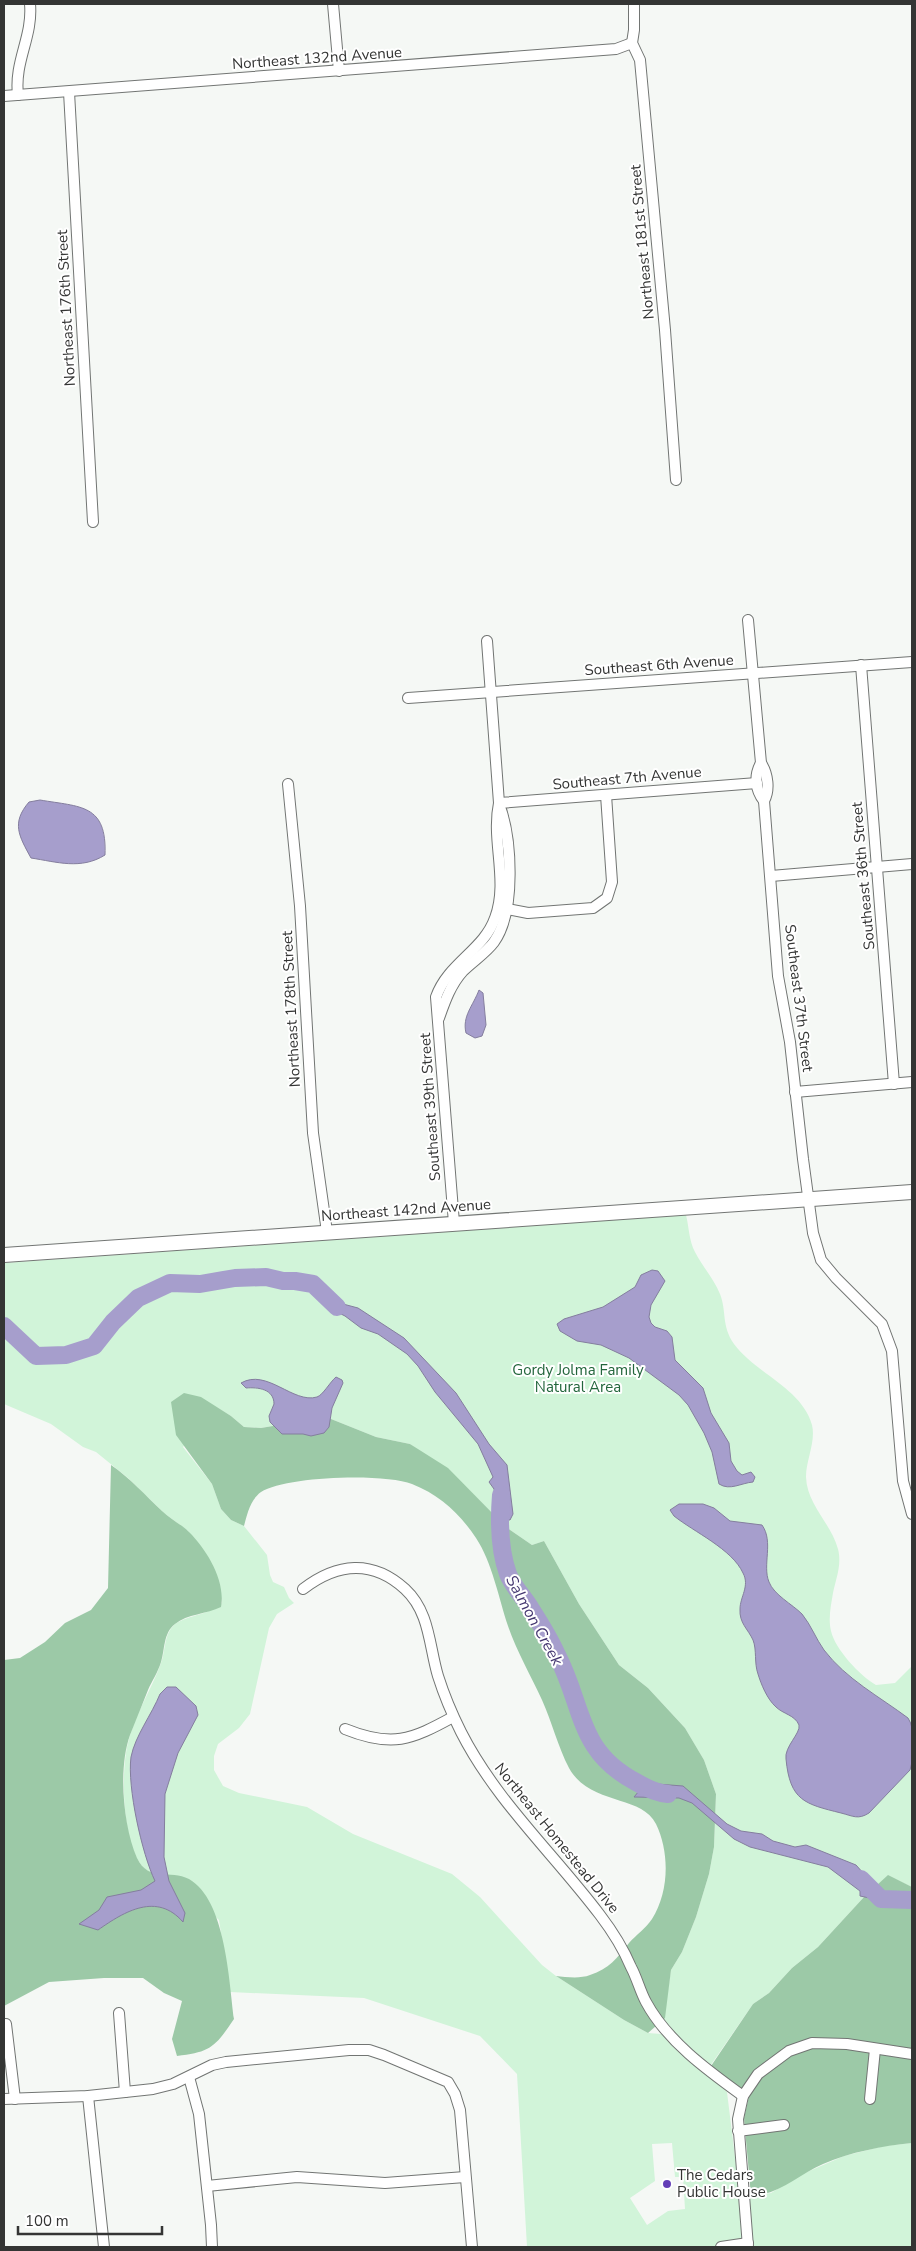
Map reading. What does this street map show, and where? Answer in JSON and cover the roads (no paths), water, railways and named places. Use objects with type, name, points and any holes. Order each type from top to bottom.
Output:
[{"type":"street","points":[[18,95],[16,78],[29,30],[30,4]]},
{"type":"street","points":[[333,4],[339,71]]},
{"type":"street","name":"Northeast 181st Street","points":[[634,4],[632,44],[640,56],[665,330],[676,480]]},
{"type":"street","name":"Northeast 132nd Avenue","points":[[4,96],[616,49],[632,44]]},
{"type":"street","name":"Northeast 176th Street","points":[[69,92],[93,522]]},
{"type":"street","name":"Southeast 37th Street","points":[[748,620],[761,763],[766,770],[768,793],[764,801],[778,976],[790,1042],[813,1233],[821,1260],[836,1278],[882,1324],[892,1351],[903,1481],[912,1514]]},
{"type":"street","name":"Southeast 39th Street","points":[[454,1223],[439,1018],[454,983],[498,936],[510,883],[505,819],[499,803],[487,642]]},
{"type":"street","name":"Southeast 6th Avenue","points":[[408,698],[912,662]]},
{"type":"street","name":"Southeast 36th Street","points":[[861,665],[894,1084]]},
{"type":"street","name":"Southeast 37th Street","points":[[761,763],[756,771],[758,794],[764,801]]},
{"type":"street","name":"Southeast 7th Avenue","points":[[499,803],[757,783]]},
{"type":"street","name":"Northeast 178th Street","points":[[288,784],[300,906],[313,1133],[327,1232]]},
{"type":"street","points":[[503,908],[528,913],[593,908],[607,898],[612,882],[606,795]]},
{"type":"street","points":[[771,876],[912,864]]},
{"type":"street","points":[[795,1092],[912,1082]]},
{"type":"street","name":"Northeast 142nd Avenue","points":[[4,1255],[912,1192]]},
{"type":"street","name":"Northeast Homestead Drive","points":[[303,1589],[321,1576],[340,1569],[364,1568],[384,1574],[405,1589],[419,1605],[427,1626],[438,1676],[453,1717],[484,1773],[616,1936],[646,2002],[664,2028],[693,2057],[743,2096]]},
{"type":"street","points":[[346,1729],[368,1738],[396,1740],[421,1734],[453,1717]]},
{"type":"street","points":[[119,2013],[125,2092]]},
{"type":"street","points":[[6,2024],[15,2100]]},
{"type":"street","points":[[721,2247],[748,2245],[738,2131],[739,2106],[743,2096],[768,2065],[800,2046],[825,2043],[912,2054]]},
{"type":"street","points":[[870,2099],[875,2049]]},
{"type":"street","points":[[4,2099],[88,2096],[152,2089],[189,2077],[212,2065],[226,2062],[349,2050],[369,2050],[448,2082],[455,2094],[460,2110],[472,2247]]},
{"type":"street","points":[[189,2077],[199,2114],[212,2247]]},
{"type":"street","points":[[88,2096],[104,2247]]},
{"type":"street","points":[[738,2131],[784,2125]]},
{"type":"street","points":[[207,2186],[297,2177],[384,2183],[465,2176]]},
{"type":"waterway","name":"Salmon Creek","points":[[4,1326],[36,1356],[66,1355],[94,1346],[113,1322],[138,1298],[170,1283],[200,1284],[235,1278],[266,1277],[313,1284],[337,1307]]},
{"type":"waterway","name":"Salmon Creek","points":[[501,1495],[500,1535],[508,1574],[551,1643],[566,1674],[584,1726],[592,1742],[617,1770],[648,1788],[668,1794]]},
{"type":"waterway","name":"Salmon Creek","points":[[861,1879],[881,1899],[912,1900]]},
{"type":"place","name":"The Cedars Public House","points":[[667,2184]]},
{"type":"park label","name":"Gordy Jolma Family Natural Area","points":[[578,1378]]}]
